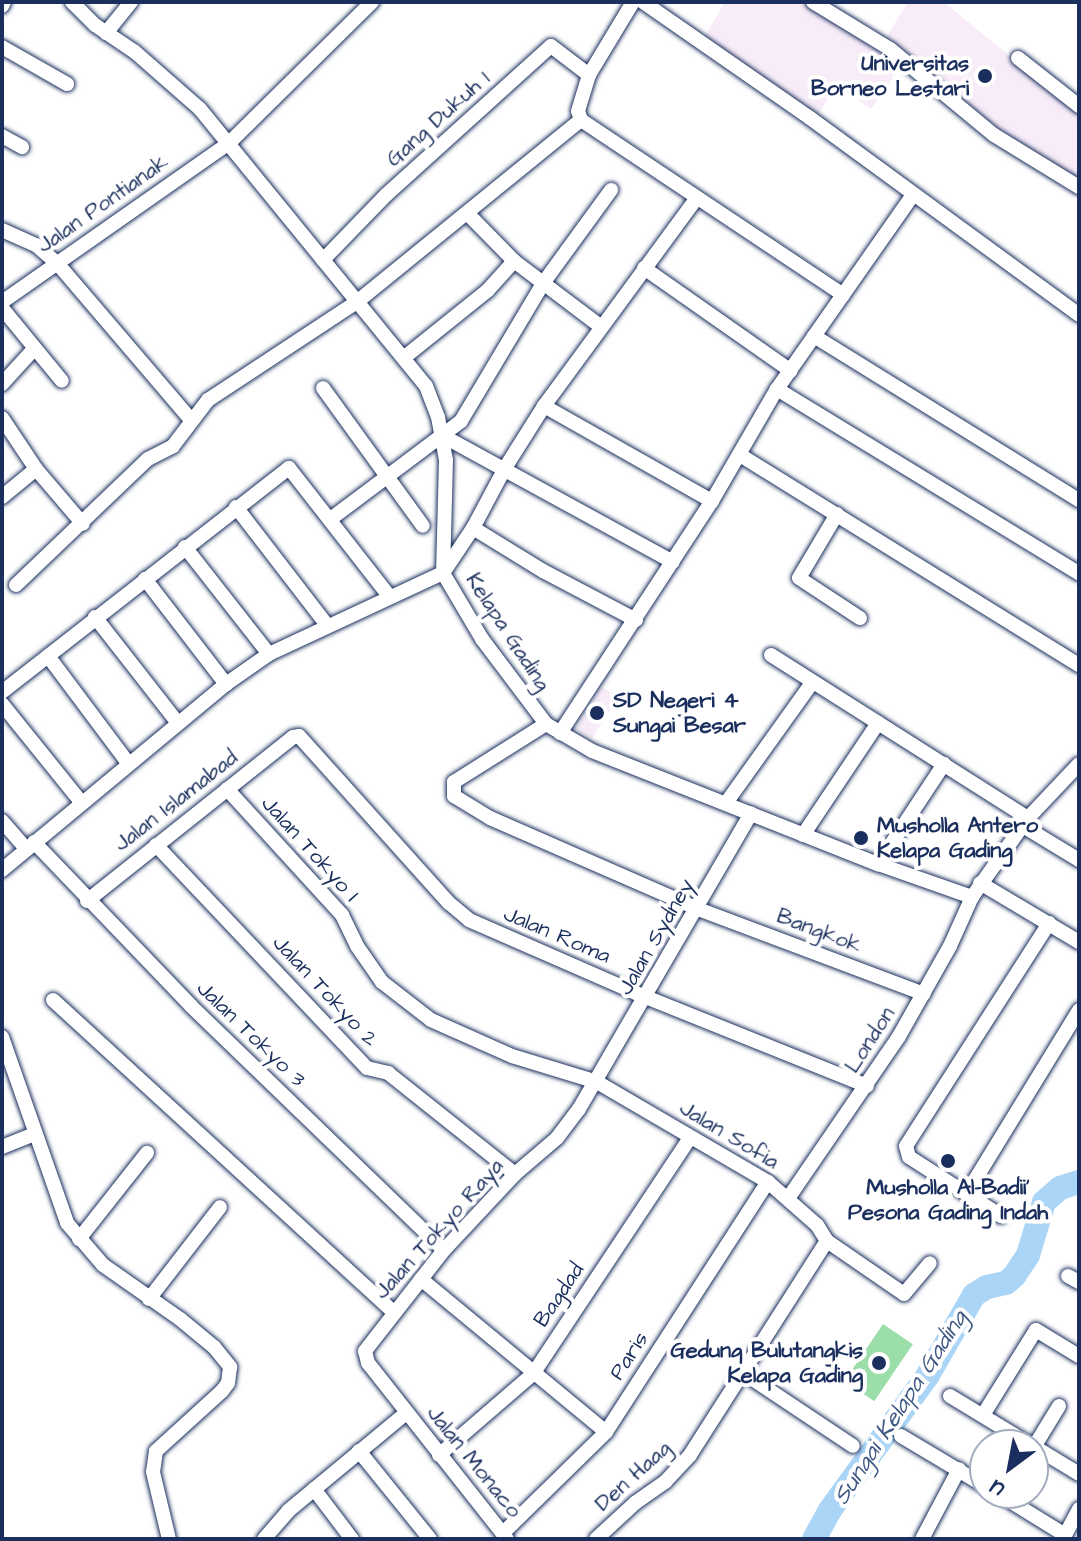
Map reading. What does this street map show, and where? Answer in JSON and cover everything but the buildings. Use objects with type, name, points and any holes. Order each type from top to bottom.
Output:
[{"type":"street","points":[[106,33],[131,2]]},
{"type":"street","name":"Jalan Pontianak","points":[[2,302],[229,143],[372,2]]},
{"type":"street","points":[[633,2],[589,75],[579,102],[581,120],[843,295]]},
{"type":"street","points":[[643,2],[1079,315]]},
{"type":"street","points":[[813,2],[890,49],[994,135],[1079,187]]},
{"type":"street","points":[[837,16],[844,2]]},
{"type":"street","name":"Kelapa Gading","points":[[78,4],[106,33],[183,91],[406,356],[433,399],[443,436],[447,511],[443,573],[482,639],[546,724],[592,751],[878,864],[972,897]]},
{"type":"street","name":"Gang Dukuh 1","points":[[323,260],[386,195],[551,46],[589,75]]},
{"type":"street","points":[[2,47],[67,84]]},
{"type":"street","points":[[1018,58],[1079,106]]},
{"type":"street","points":[[16,585],[148,459],[173,446],[191,420],[226,385],[358,301],[581,120]]},
{"type":"street","points":[[2,136],[22,147]]},
{"type":"street","points":[[332,518],[461,421],[544,282],[611,190]]},
{"type":"street","points":[[560,733],[712,501],[777,389],[913,195]]},
{"type":"street","points":[[2,870],[177,722],[269,654],[443,573],[544,406],[697,198]]},
{"type":"street","points":[[468,214],[514,261],[600,326]]},
{"type":"street","points":[[2,230],[36,245],[57,263],[191,420]]},
{"type":"street","points":[[406,356],[488,290],[514,261]]},
{"type":"street","points":[[644,268],[791,371]]},
{"type":"street","points":[[2,308],[62,381]]},
{"type":"street","points":[[814,336],[1079,500]]},
{"type":"street","points":[[2,384],[34,349]]},
{"type":"street","points":[[323,388],[423,526]]},
{"type":"street","points":[[777,389],[1079,573]]},
{"type":"street","points":[[544,406],[712,501]]},
{"type":"street","points":[[2,418],[36,469],[83,524]]},
{"type":"street","points":[[443,436],[673,562]]},
{"type":"street","points":[[740,455],[1079,665]]},
{"type":"street","points":[[2,692],[289,468],[332,518],[389,596]]},
{"type":"street","points":[[2,497],[36,469]]},
{"type":"street","points":[[236,507],[327,625]]},
{"type":"street","points":[[837,514],[799,578],[860,618]]},
{"type":"street","points":[[473,528],[543,571],[636,620]]},
{"type":"street","points":[[185,547],[269,654]]},
{"type":"street","points":[[145,579],[226,684]]},
{"type":"street","points":[[95,617],[177,722]]},
{"type":"street","points":[[771,655],[944,764],[1079,860]]},
{"type":"street","points":[[48,656],[128,763]]},
{"type":"street","points":[[726,803],[812,683]]},
{"type":"street","points":[[2,704],[81,802]]},
{"type":"street","points":[[803,835],[878,723]]},
{"type":"street","name":"Bangkok","points":[[546,724],[454,782],[454,796],[490,818],[698,909],[924,994]]},
{"type":"street","name":"Jalan Islamabad","points":[[87,901],[293,737]]},
{"type":"street","name":"Jalan Roma","points":[[293,737],[303,739],[460,914],[514,942],[867,1086]]},
{"type":"street","points":[[878,864],[944,764]]},
{"type":"street","points":[[972,897],[1025,822],[1079,764]]},
{"type":"street","name":"Jalan Tokyo I","points":[[227,789],[342,915],[371,969],[397,996],[431,1020],[476,1041],[597,1082]]},
{"type":"street","name":"Jalan Sydney","points":[[597,1082],[751,813]]},
{"type":"street","name":"Jalan Tokyo 3","points":[[2,821],[444,1250]]},
{"type":"street","name":"Jalan Tokyo 2","points":[[156,845],[367,1068],[388,1073],[515,1174]]},
{"type":"street","points":[[980,883],[1079,942]]},
{"type":"street","name":"London","points":[[789,1197],[867,1086],[924,994],[972,897]]},
{"type":"street","points":[[1001,1216],[909,1157],[906,1146],[1049,923]]},
{"type":"street","points":[[53,1000],[394,1312]]},
{"type":"street","points":[[967,1193],[1079,1010]]},
{"type":"street","points":[[2,1037],[5,1054],[67,1223],[103,1265],[180,1319],[214,1347],[230,1367],[228,1383],[222,1391],[156,1451],[153,1472],[169,1539]]},
{"type":"street","name":"Jalan Sofia","points":[[597,1082],[768,1182],[789,1197],[817,1225],[827,1241],[904,1294],[930,1263]]},
{"type":"street","name":"Jalan Tokyo Raya","points":[[406,1413],[365,1357],[368,1346],[444,1250],[515,1174],[557,1138],[597,1082]]},
{"type":"street","points":[[2,1147],[35,1134]]},
{"type":"street","name":"Bagdad","points":[[439,1455],[533,1374],[690,1138]]},
{"type":"street","points":[[79,1239],[147,1153]]},
{"type":"street","name":"Paris","points":[[505,1536],[606,1432],[768,1182]]},
{"type":"street","points":[[149,1299],[220,1207]]},
{"type":"street","name":"Den Haag","points":[[596,1539],[678,1470],[827,1241]]},
{"type":"street","points":[[421,1279],[606,1432]]},
{"type":"street","points":[[983,1415],[1036,1330],[1079,1356]]},
{"type":"street","points":[[742,1372],[853,1446]]},
{"type":"street","points":[[950,1396],[1006,1429]]},
{"type":"street","points":[[1044,1429],[1059,1406]]},
{"type":"street","points":[[264,1539],[288,1511],[406,1413]]},
{"type":"street","name":"Jalan Monaco","points":[[406,1413],[505,1536]]},
{"type":"street","points":[[901,1436],[969,1476]]},
{"type":"street","points":[[359,1451],[430,1539]]},
{"type":"street","points":[[1049,1456],[1079,1474]]},
{"type":"street","points":[[922,1539],[959,1469]]},
{"type":"street","points":[[314,1489],[352,1539]]},
{"type":"street","points":[[1021,1509],[1064,1537],[1079,1509]]},
{"type":"shaded area","points":[[725,2],[800,2],[880,50],[900,68],[871,109],[836,85],[817,117],[704,38]]},
{"type":"shaded area","name":"Universitas Borneo Lestari","points":[[908,2],[944,2],[1079,113],[1079,180],[999,129],[887,36]]},
{"type":"shaded area","name":"SD Negeri 4 Sungai Besar","points":[[602,687],[618,697],[592,739],[576,729]]},
{"type":"green space","name":"Gedung Bulutangkis Kelapa Gading","points":[[883,1324],[913,1344],[874,1401],[844,1381]]},
{"type":"waterway","name":"Sungai Kelapa Gading","points":[[814,1539],[830,1510],[928,1375],[974,1295],[987,1287],[1006,1283],[1014,1276],[1028,1255],[1044,1202],[1060,1188],[1079,1182]]},
{"type":"place","name":"Universitas Borneo Lestari","points":[[985,76]]},
{"type":"place","name":"SD Negeri 4 Sungai Besar","points":[[597,713]]},
{"type":"place","name":"Musholla Antero Kelapa Gading","points":[[861,838]]},
{"type":"place","name":"Musholla Al-Badii' Pesona Gading Indah","points":[[948,1161]]},
{"type":"place","name":"Gedung Bulutangkis Kelapa Gading","points":[[879,1363]]}]
